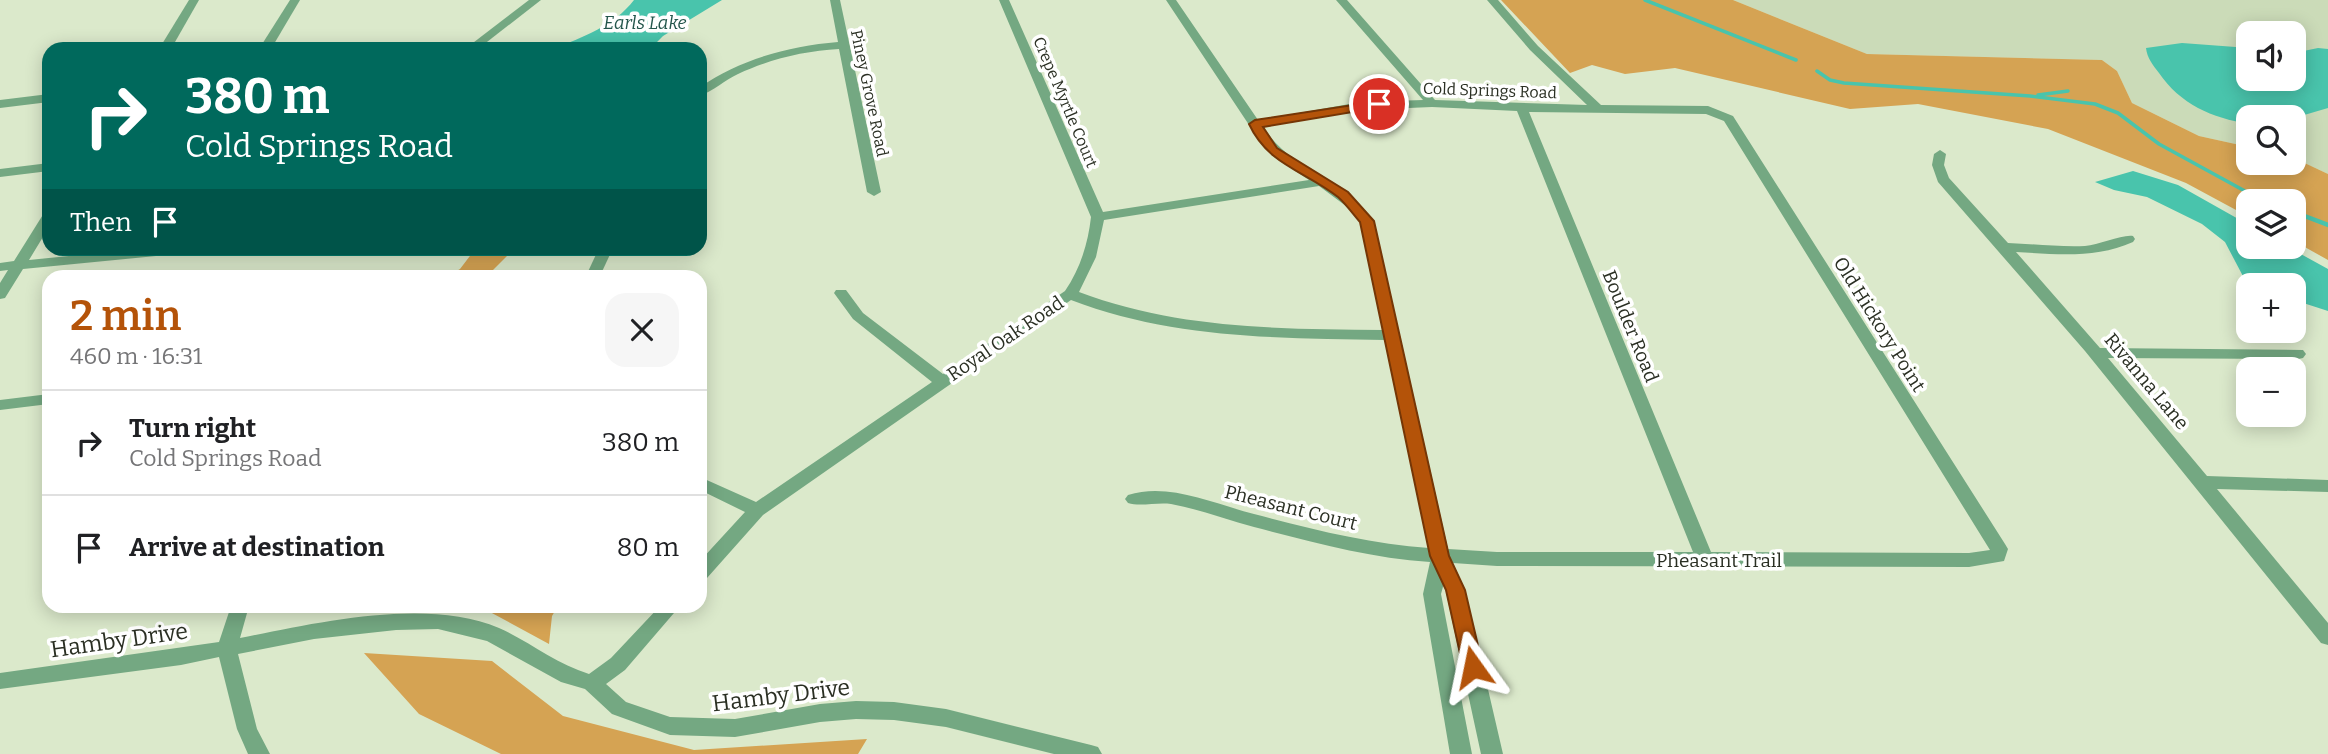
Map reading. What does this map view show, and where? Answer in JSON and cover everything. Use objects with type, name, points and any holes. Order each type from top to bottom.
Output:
[{"type":"street","points":[[170,42],[187,17],[194,0]]},
{"type":"street","points":[[269,42],[295,0]]},
{"type":"street","points":[[480,42],[536,0]]},
{"type":"street","name":"Piney Grove Road","points":[[835,0],[874,192]]},
{"type":"street","name":"Crepe Myrtle Court","points":[[1004,0],[1098,217]]},
{"type":"street","points":[[1171,0],[1255,124],[1262,140],[1272,151],[1349,199],[1367,221],[1440,556],[1456,590],[1492,754]]},
{"type":"street","points":[[1341,0],[1432,103]]},
{"type":"street","points":[[1492,0],[1534,47],[1597,108]]},
{"type":"street","points":[[707,87],[755,63],[809,48],[843,45]]},
{"type":"street","points":[[0,104],[42,99]]},
{"type":"street","name":"Cold Springs Road","points":[[1255,124],[1361,106],[1432,103],[1522,108],[1708,110],[1724,115]]},
{"type":"street","name":"Boulder Road","points":[[1522,108],[1704,558]]},
{"type":"street","name":"Old Hickory Point","points":[[1724,115],[1999,549],[1998,555]]},
{"type":"street","name":"Rivanna Lane","points":[[1940,154],[1938,164],[1943,179],[2006,247],[2096,353],[2328,637]]},
{"type":"street","points":[[0,173],[42,168]]},
{"type":"street","points":[[1098,217],[1322,182]]},
{"type":"street","name":"Royal Oak Road","points":[[707,565],[757,510],[1070,294],[1084,274],[1096,236],[1098,217]]},
{"type":"street","points":[[0,295],[42,227]]},
{"type":"street","points":[[2006,247],[2087,249],[2115,246],[2128,239]]},
{"type":"street","points":[[0,267],[98,256]]},
{"type":"street","points":[[841,293],[858,316],[941,381]]},
{"type":"street","points":[[1070,294],[1095,305],[1204,329],[1392,335]]},
{"type":"street","points":[[2096,353],[2298,354]]},
{"type":"street","points":[[0,405],[42,400]]},
{"type":"street","points":[[2204,482],[2328,486]]},
{"type":"street","points":[[707,486],[757,510]]},
{"type":"street","name":"Pheasant Court","points":[[1134,499],[1148,496],[1171,498],[1389,552],[1440,556]]},
{"type":"street","name":"Pheasant Trail","points":[[1440,556],[1497,559],[1969,561],[1998,555]]},
{"type":"street","points":[[1440,556],[1432,594],[1461,754]]},
{"type":"street","points":[[238,613],[227,648],[247,729],[259,754]]},
{"type":"street","points":[[592,683],[618,664],[665,613]]},
{"type":"street","name":"Hamby Drive","points":[[0,681],[181,657],[314,631],[396,622],[438,621],[492,634],[568,677],[592,683],[619,708],[670,726],[735,728],[820,713],[894,711],[946,718],[1091,754]]},
{"type":"shaded area","points":[[1501,0],[1733,0],[1867,54],[2102,60],[2117,71],[2132,103],[2199,136],[2236,144],[2236,175],[2306,175],[2306,164],[2328,174],[2328,260],[2306,248],[2306,189],[2236,189],[2236,210],[2186,183],[2048,129],[1918,104],[1850,109],[1675,68],[1625,74],[1592,65],[1570,73]]},
{"type":"shaded area","points":[[1733,0],[2328,0],[2328,174],[2306,164],[2306,105],[2236,105],[2236,144],[2199,136],[2132,103],[2117,71],[2102,60],[1867,54]]},
{"type":"shaded area","points":[[470,256],[507,256],[493,270],[460,269]]},
{"type":"shaded area","points":[[492,613],[554,613],[549,644]]},
{"type":"shaded area","points":[[364,653],[492,661],[563,716],[694,750],[867,739],[858,754],[501,754],[419,714]]},
{"type":"water","name":"Earls Lake","points":[[634,0],[722,0],[657,42],[570,42],[607,24]]},
{"type":"water","points":[[2182,43],[2236,47],[2236,91],[2306,91],[2306,50],[2328,49],[2328,108],[2306,114],[2306,105],[2236,105],[2236,121],[2222,118],[2198,108],[2167,84],[2149,58],[2146,48]]},
{"type":"water","points":[[2133,171],[2178,185],[2236,218],[2236,259],[2306,257],[2328,269],[2328,311],[2306,304],[2306,273],[2241,273],[2225,242],[2202,224],[2147,197],[2114,190],[2095,182]]},
{"type":"waterway","points":[[1645,0],[1796,60]]},
{"type":"waterway","points":[[1817,71],[1830,80],[1844,83],[2030,96],[2095,104],[2118,113],[2159,144],[2241,189]]},
{"type":"waterway","points":[[2038,95],[2068,91]]},
{"type":"waterway","points":[[2306,217],[2328,225]]},
{"type":"route","points":[[1379,104],[1255,124],[1262,140],[1272,151],[1343,195],[1360,210],[1367,221],[1440,556],[1456,590],[1473,667]]}]
